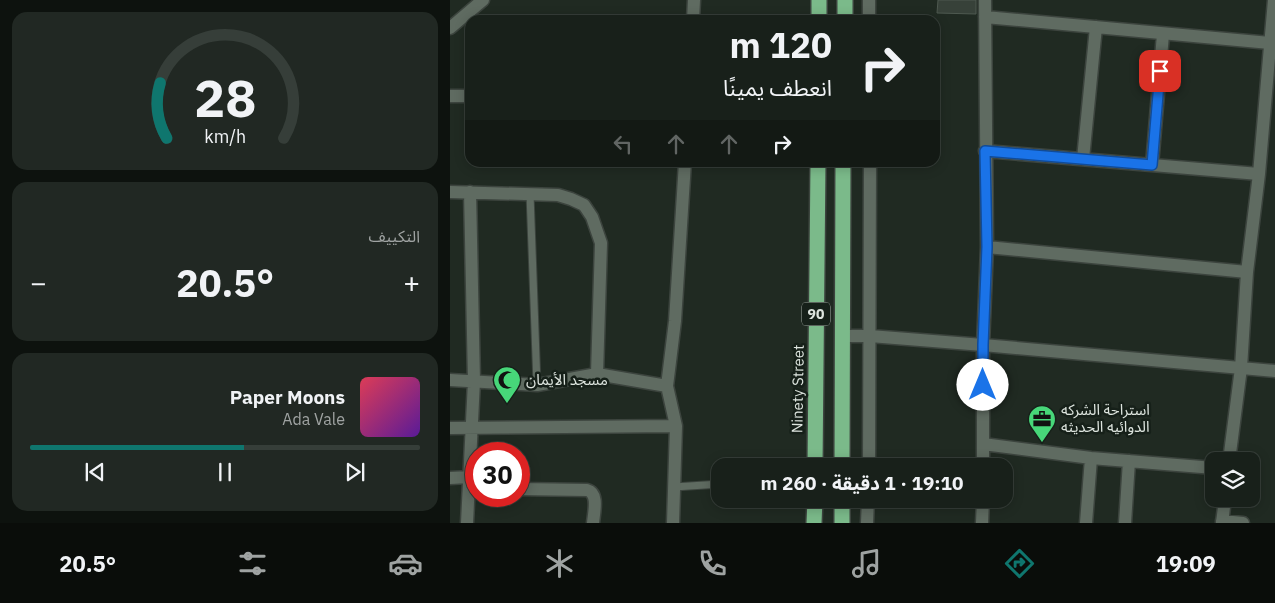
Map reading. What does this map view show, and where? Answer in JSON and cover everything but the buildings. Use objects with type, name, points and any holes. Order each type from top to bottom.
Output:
[{"type":"highway","points":[[819,0],[819,15]]},
{"type":"highway","points":[[845,0],[845,15]]},
{"type":"highway","name":"Ninety Street","points":[[815,458],[818,167]]},
{"type":"highway","name":"90","points":[[842,458],[843,167]]},
{"type":"highway","points":[[814,508],[814,523]]},
{"type":"highway","points":[[842,508],[842,523]]},
{"type":"street","points":[[693,15],[694,0]]},
{"type":"street","points":[[869,0],[870,15]]},
{"type":"street","points":[[983,458],[983,345],[987,247],[985,0]]},
{"type":"street","points":[[1230,452],[1241,368],[1247,272],[1259,174],[1274,0]]},
{"type":"street","points":[[450,28],[474,3]]},
{"type":"street","points":[[985,18],[1270,43]]},
{"type":"street","points":[[1083,159],[1096,28]]},
{"type":"street","points":[[1152,165],[1163,34]]},
{"type":"street","points":[[450,96],[465,96]]},
{"type":"street","points":[[985,151],[1259,174]]},
{"type":"street","points":[[673,523],[676,426],[667,386],[675,321],[685,167]]},
{"type":"street","points":[[869,458],[870,167]]},
{"type":"street","points":[[450,192],[558,196],[571,199],[584,206],[592,218],[601,243],[598,374]]},
{"type":"street","points":[[470,192],[474,381],[471,442]]},
{"type":"street","points":[[987,247],[1247,272]]},
{"type":"street","points":[[842,336],[870,336],[983,345],[1275,371]]},
{"type":"street","points":[[450,380],[536,385],[598,374],[667,386]]},
{"type":"street","points":[[450,428],[676,426]]},
{"type":"street","points":[[983,444],[1091,458],[1205,467]]},
{"type":"street","points":[[1086,523],[1091,458]]},
{"type":"street","points":[[1125,523],[1129,461]]},
{"type":"street","points":[[450,478],[465,482]]},
{"type":"street","points":[[530,489],[592,491],[595,496],[593,523]]},
{"type":"street","points":[[467,523],[469,507]]},
{"type":"street","points":[[1224,507],[1222,522],[1243,523]]},
{"type":"street","points":[[868,508],[868,523]]},
{"type":"street","points":[[982,523],[983,508]]},
{"type":"lane","points":[[530,194],[536,385]]},
{"type":"lane","points":[[674,487],[711,485]]},
{"type":"place","name":"مسجد الأيمان","points":[[507,404]]},
{"type":"place","name":"استراحة الشركه الدوائيه الحديثه","points":[[1042,443]]},
{"type":"route","points":[[983,385],[987,247],[985,151],[1152,165],[1160,71]]}]
